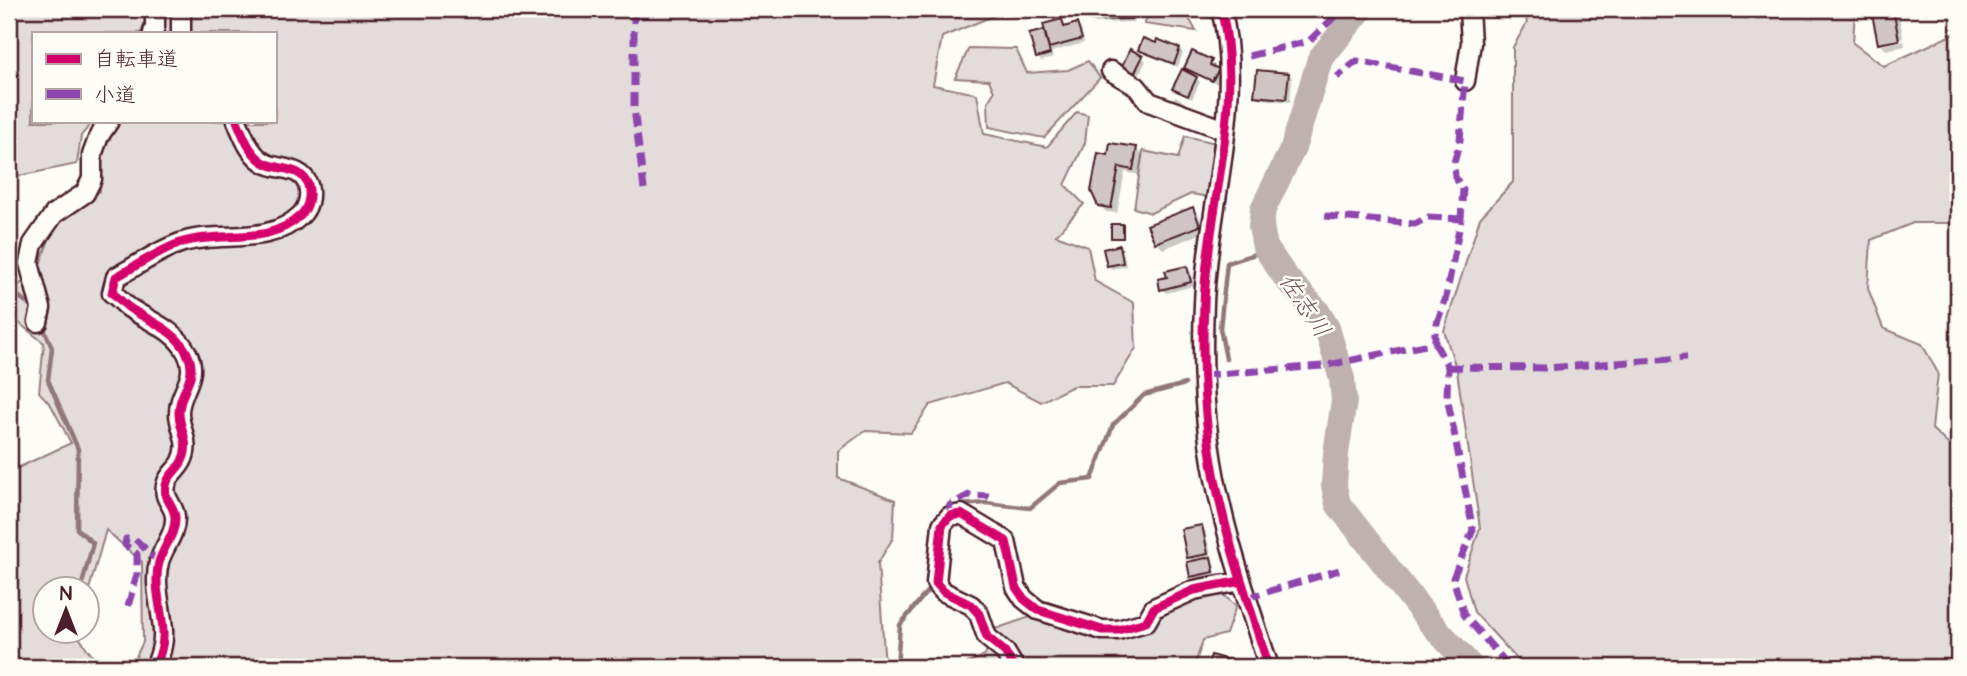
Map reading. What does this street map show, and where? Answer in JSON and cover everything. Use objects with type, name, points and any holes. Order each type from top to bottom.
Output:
[{"type":"street","points":[[153,32],[155,9]]},
{"type":"street","points":[[181,9],[181,32]]},
{"type":"street","points":[[1221,9],[1226,29],[1229,79],[1204,303],[1204,375],[1209,441],[1220,503],[1241,581],[1269,667]]},
{"type":"street","points":[[1465,81],[1471,43],[1469,9]]},
{"type":"street","points":[[1111,71],[1136,86],[1149,102],[1224,130]]},
{"type":"street","points":[[40,315],[29,262],[33,244],[54,214],[85,193],[92,179],[92,155],[99,136],[108,122]]},
{"type":"street","points":[[155,667],[164,633],[156,593],[159,562],[174,528],[175,513],[165,497],[167,481],[183,460],[186,439],[179,415],[180,404],[191,378],[191,367],[186,352],[178,343],[161,325],[120,300],[113,293],[113,284],[116,277],[182,243],[258,236],[286,228],[304,212],[309,202],[307,184],[296,171],[266,164],[249,149],[237,122]]},
{"type":"street","points":[[1014,667],[1005,652],[986,637],[979,614],[971,605],[944,592],[936,583],[942,526],[950,516],[961,514],[1006,541],[1016,587],[1024,599],[1038,610],[1102,630],[1118,631],[1146,622],[1154,608],[1194,590],[1241,581]]},
{"type":"shaded area","points":[[9,9],[143,9],[145,21],[141,32],[32,32],[32,122],[92,122],[81,136],[77,164],[9,178]]},
{"type":"shaded area","points":[[154,9],[1002,9],[1003,12],[942,37],[933,85],[977,94],[984,134],[1047,147],[1077,112],[1088,115],[1085,143],[1065,185],[1084,204],[1056,235],[1088,247],[1095,281],[1134,303],[1136,348],[1113,386],[1073,386],[1041,402],[1005,383],[930,405],[911,433],[865,431],[838,451],[838,478],[895,500],[893,538],[878,563],[885,667],[131,667],[143,642],[142,562],[106,530],[93,574],[32,574],[32,644],[84,644],[95,660],[96,667],[9,667],[9,472],[71,443],[51,405],[39,392],[44,343],[9,315],[9,266],[18,286],[39,267],[54,226],[100,191],[99,148],[118,122],[276,122],[276,32],[158,32]]},
{"type":"shaded area","points":[[1151,9],[1184,9],[1196,31],[1144,24]]},
{"type":"shaded area","points":[[1525,9],[1855,9],[1853,43],[1884,66],[1958,32],[1958,223],[1913,223],[1871,240],[1868,288],[1883,328],[1922,344],[1938,373],[1932,429],[1949,445],[1958,444],[1958,667],[1524,667],[1474,612],[1464,576],[1480,528],[1457,371],[1444,331],[1480,218],[1513,182],[1513,47],[1527,23]]},
{"type":"shaded area","points":[[969,48],[1016,49],[1027,73],[1068,70],[1088,61],[1100,78],[1044,138],[989,127],[988,102],[994,92],[989,80],[955,78]]},
{"type":"shaded area","points":[[1185,136],[1216,143],[1210,197],[1191,194],[1151,213],[1134,208],[1143,151],[1178,158]]},
{"type":"shaded area","points":[[1218,590],[1236,606],[1226,634],[1203,640],[1194,667],[959,667],[985,655],[995,629],[1036,615],[1106,638],[1159,611]]},
{"type":"building","points":[[1090,9],[1131,9],[1131,19],[1090,20]]},
{"type":"building","points":[[1871,9],[1893,9],[1899,40],[1878,44]]},
{"type":"building","points":[[1062,19],[1064,27],[1077,23],[1082,39],[1049,48],[1043,24]]},
{"type":"building","points":[[1044,30],[1050,54],[1036,58],[1029,34]]},
{"type":"building","points":[[1143,38],[1156,43],[1157,39],[1180,48],[1174,64],[1138,50]]},
{"type":"building","points":[[1130,49],[1143,56],[1134,74],[1121,68]]},
{"type":"building","points":[[1192,51],[1212,60],[1210,65],[1219,69],[1212,81],[1184,68]]},
{"type":"building","points":[[1182,69],[1197,77],[1188,96],[1172,89]]},
{"type":"building","points":[[1257,70],[1289,73],[1286,99],[1254,96]]},
{"type":"building","points":[[1110,143],[1137,147],[1133,170],[1119,167],[1111,208],[1098,206],[1091,191],[1098,153],[1108,155]]},
{"type":"building","points":[[1193,207],[1200,226],[1155,243],[1147,225]]},
{"type":"building","points":[[1111,224],[1123,224],[1123,238],[1111,238]]},
{"type":"building","points":[[1120,245],[1123,263],[1107,266],[1103,249]]},
{"type":"building","points":[[1187,266],[1191,282],[1160,290],[1158,279],[1167,277],[1165,271]]},
{"type":"building","points":[[1202,525],[1208,554],[1187,558],[1181,529]]},
{"type":"building","points":[[1211,557],[1214,572],[1190,577],[1187,562]]},
{"type":"building","points":[[1211,655],[1228,660],[1226,667],[1207,667]]},
{"type":"waterway","points":[[9,16],[11,9]]},
{"type":"waterway","name":"佐志川","points":[[1361,9],[1320,59],[1293,148],[1263,209],[1261,226],[1265,247],[1286,278],[1317,311],[1327,328],[1342,379],[1344,401],[1334,486],[1338,504],[1430,622],[1471,667]]},
{"type":"waterway","points":[[9,104],[9,113]]},
{"type":"waterway","points":[[1226,359],[1220,328],[1227,263],[1258,253],[1265,247]]},
{"type":"waterway","points":[[9,284],[13,292],[35,309]]},
{"type":"waterway","points":[[42,324],[52,348],[48,380],[78,449],[77,529],[93,543],[85,574]]},
{"type":"waterway","points":[[960,505],[986,503],[1030,508],[1060,483],[1092,479],[1113,425],[1144,395],[1185,384]]},
{"type":"waterway","points":[[897,667],[900,625],[930,585]]},
{"type":"marked path","points":[[634,9],[634,108],[644,189]]},
{"type":"marked path","points":[[1249,56],[1309,41],[1343,9]]},
{"type":"marked path","points":[[1204,375],[1323,366],[1435,343],[1435,329],[1446,297],[1461,219],[1463,189],[1455,177],[1454,163],[1460,140],[1465,81],[1357,61],[1337,77]]},
{"type":"marked path","points":[[1325,216],[1415,224],[1428,217],[1461,219]]},
{"type":"marked path","points":[[1435,343],[1448,367],[1447,396],[1473,530],[1453,578],[1464,615],[1510,667]]},
{"type":"marked path","points":[[1448,367],[1546,368],[1686,358]]},
{"type":"marked path","points":[[950,516],[950,505],[969,495],[989,496]]},
{"type":"marked path","points":[[128,606],[137,575],[137,554],[125,545],[126,539],[135,539],[159,562]]},
{"type":"marked path","points":[[1247,598],[1339,570]]},
{"type":"cycle path","points":[[1221,9],[1229,80],[1223,155],[1211,231],[1204,304],[1205,408],[1213,471],[1226,528],[1269,667]]},
{"type":"cycle path","points":[[155,667],[163,636],[157,571],[175,523],[166,488],[168,479],[181,464],[184,455],[185,443],[179,414],[191,370],[187,353],[176,338],[128,307],[112,293],[116,277],[174,245],[198,239],[274,231],[301,215],[309,197],[305,179],[296,172],[261,161],[248,146],[237,122]]},
{"type":"cycle path","points":[[1014,667],[1005,652],[987,637],[979,614],[971,605],[944,592],[936,583],[942,525],[950,516],[961,514],[1006,541],[1016,587],[1024,599],[1038,610],[1102,630],[1118,630],[1146,622],[1154,608],[1194,590],[1241,581]]}]
